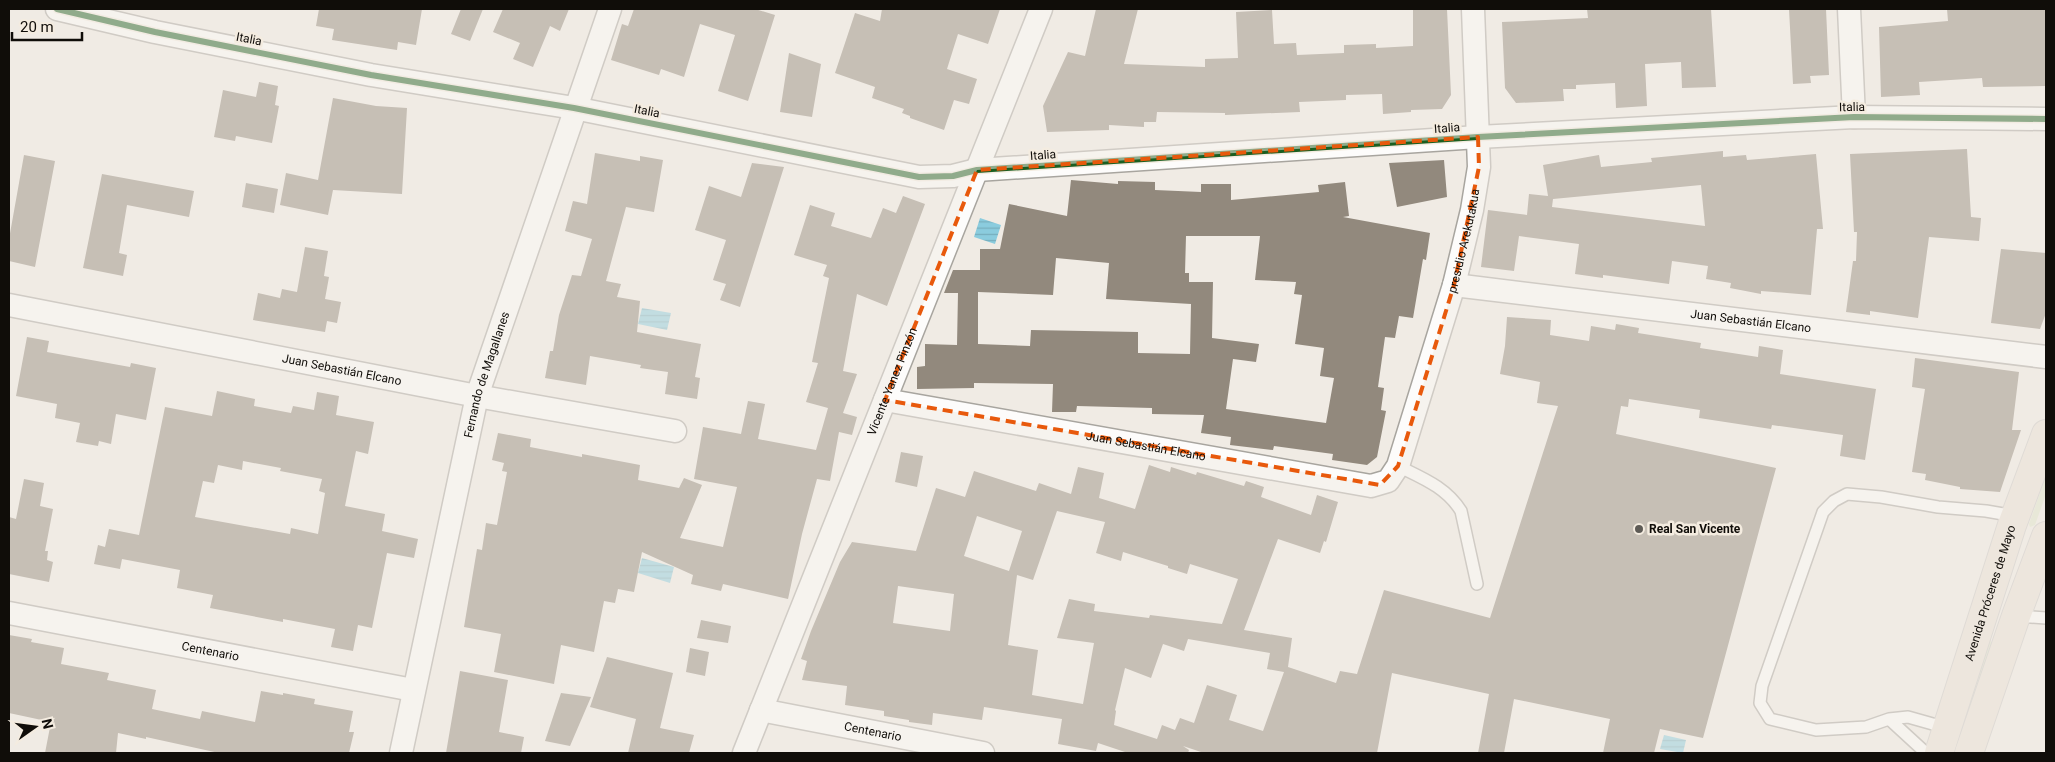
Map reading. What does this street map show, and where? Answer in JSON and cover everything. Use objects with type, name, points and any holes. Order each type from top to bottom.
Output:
[{"type":"highway","name":"Avenida Próceres de Mayo","points":[[1943,741],[2016,516],[2046,434]]},
{"type":"highway","points":[[1969,753],[2016,616],[2043,553]]},
{"type":"street","name":"Italia","points":[[58,9],[155,32],[371,75],[574,108],[919,177],[953,176],[977,170],[1478,137],[1854,117],[2046,119]]},
{"type":"street","name":"Fernando de Magallanes","points":[[401,753],[477,396],[574,108],[610,9]]},
{"type":"street","name":"Vicente Yanez Pinzón","points":[[744,753],[1042,9]]},
{"type":"street","name":"presidio Arekutakua","points":[[1398,466],[1454,285],[1472,210],[1479,167],[1473,9]]},
{"type":"street","points":[[1849,9],[1854,117]]},
{"type":"street","name":"Juan Sebastián Elcano","points":[[1454,285],[2046,357]]},
{"type":"street","name":"Juan Sebastián Elcano","points":[[9,305],[477,396],[675,430]]},
{"type":"street","name":"Juan Sebastián Elcano","points":[[884,400],[1371,486],[1380,485],[1388,481],[1398,466]]},
{"type":"street","name":"Centenario","points":[[9,613],[413,690]]},
{"type":"street","name":"Centenario","points":[[761,710],[984,753]]},
{"type":"lane","points":[[1398,466],[1445,491],[1455,501],[1461,510],[1477,584]]},
{"type":"lane","points":[[1943,741],[1908,717],[1889,719],[1866,728],[1816,730],[1770,719],[1760,703],[1762,686],[1823,512],[1834,501],[1847,494],[2016,516]]},
{"type":"lane","points":[[2016,616],[2046,618]]},
{"type":"lane","points":[[1889,719],[1926,753]]},
{"type":"highlighted area","points":[[1478,137],[1479,167],[1454,285],[1398,466],[1380,485],[885,400],[977,170]]},
{"type":"green space","points":[[2046,476],[2046,494],[2035,525],[2030,527],[2029,524]]},
{"type":"green space","points":[[1990,638],[1992,648],[1955,753],[1948,753]]},
{"type":"water","points":[[980,218],[1001,225],[995,244],[974,237]]},
{"type":"water","points":[[642,308],[671,313],[667,330],[638,324]]},
{"type":"water","points":[[642,558],[674,567],[670,583],[638,573]]},
{"type":"water","points":[[1664,735],[1686,740],[1683,753],[1660,749]]},
{"type":"building","points":[[319,9],[422,9],[416,45],[398,42],[397,50],[332,40],[334,29],[316,26]]},
{"type":"building","points":[[461,9],[483,9],[470,41],[451,34]]},
{"type":"building","points":[[503,9],[569,9],[560,31],[550,26],[533,67],[513,59],[520,43],[493,32]]},
{"type":"building","points":[[634,9],[755,9],[775,15],[748,101],[718,91],[735,35],[700,24],[684,77],[661,69],[659,75],[611,60],[622,24],[628,26]]},
{"type":"building","points":[[882,9],[1000,9],[988,44],[958,34],[947,69],[977,79],[969,104],[954,100],[944,130],[910,118],[910,116],[902,113],[904,109],[872,98],[875,87],[835,73],[855,13],[880,21]]},
{"type":"building","points":[[1096,9],[1138,9],[1124,64],[1205,67],[1205,59],[1238,58],[1236,12],[1272,10],[1274,44],[1296,43],[1297,55],[1344,53],[1344,45],[1376,44],[1376,48],[1413,46],[1413,9],[1447,9],[1451,95],[1442,109],[1411,110],[1411,112],[1383,114],[1382,94],[1346,95],[1346,100],[1299,102],[1300,112],[1225,115],[1225,113],[1157,112],[1156,122],[1144,122],[1144,127],[1109,125],[1109,130],[1047,132],[1043,106],[1068,52],[1085,56]]},
{"type":"building","points":[[1587,9],[1711,9],[1716,87],[1682,88],[1681,62],[1645,64],[1647,106],[1616,108],[1615,83],[1576,85],[1576,89],[1563,89],[1564,101],[1516,103],[1505,88],[1502,22],[1588,18]]},
{"type":"building","points":[[1789,9],[1826,9],[1829,75],[1810,76],[1811,83],[1793,84]]},
{"type":"building","points":[[1947,9],[2046,9],[2046,86],[1983,87],[1982,78],[1919,82],[1920,95],[1881,97],[1879,27],[1948,21]]},
{"type":"building","points":[[789,53],[821,64],[812,117],[780,112]]},
{"type":"building","points":[[259,82],[278,86],[275,105],[279,106],[272,143],[236,136],[235,141],[214,137],[223,90],[256,97]]},
{"type":"building","points":[[333,98],[376,106],[407,108],[402,194],[333,190],[328,215],[280,205],[286,173],[318,180]]},
{"type":"building","points":[[1967,149],[1971,217],[1981,218],[1979,241],[1929,237],[1918,318],[1870,311],[1870,315],[1846,312],[1853,261],[1856,261],[1857,232],[1854,232],[1850,154]]},
{"type":"building","points":[[1723,151],[1723,157],[1746,155],[1747,160],[1816,154],[1823,229],[1817,229],[1811,295],[1761,291],[1761,294],[1730,288],[1731,283],[1706,279],[1708,266],[1672,261],[1669,284],[1603,275],[1603,278],[1575,274],[1579,244],[1519,236],[1514,271],[1481,267],[1488,210],[1527,215],[1529,194],[1548,196],[1543,165],[1599,155],[1601,167],[1652,162],[1651,158]],"holes":[[[1701,185],[1705,226],[1552,207],[1553,199]]]},
{"type":"building","points":[[595,153],[640,161],[640,156],[663,160],[654,212],[626,207],[606,281],[621,284],[617,297],[640,301],[637,332],[701,344],[695,377],[700,378],[697,399],[665,394],[668,372],[640,368],[641,365],[590,356],[586,385],[545,378],[550,351],[553,351],[559,315],[572,275],[581,276],[592,239],[565,231],[573,201],[587,204]]},
{"type":"building","points":[[24,155],[55,161],[35,267],[9,261],[9,239]]},
{"type":"building","points":[[1444,160],[1447,197],[1397,207],[1389,163]]},
{"type":"building","points":[[752,163],[784,167],[740,307],[720,300],[726,284],[713,280],[726,240],[695,230],[709,186],[741,197]]},
{"type":"building","points":[[102,174],[194,191],[189,217],[127,205],[119,253],[127,255],[123,276],[83,268]]},
{"type":"building","points":[[1071,180],[1118,184],[1118,181],[1155,182],[1155,190],[1201,192],[1201,184],[1231,184],[1231,200],[1319,192],[1318,185],[1345,182],[1349,216],[1343,217],[1430,233],[1426,260],[1423,259],[1413,318],[1399,316],[1395,338],[1385,337],[1378,387],[1384,388],[1381,410],[1386,411],[1377,457],[1367,465],[1332,460],[1333,454],[1274,446],[1273,450],[1230,445],[1231,437],[1201,433],[1204,415],[1152,414],[1152,408],[1077,406],[1076,412],[1052,412],[1053,384],[974,383],[974,388],[917,389],[917,367],[925,366],[925,344],[957,345],[958,293],[944,293],[953,270],[980,270],[980,249],[1000,249],[1009,204],[1067,216]],"holes":[[[1186,236],[1260,236],[1255,280],[1296,282],[1294,294],[1302,295],[1295,344],[1324,348],[1320,376],[1334,378],[1326,423],[1226,409],[1233,359],[1256,362],[1259,344],[1212,338],[1213,282],[1189,282],[1189,273],[1185,273]],[[1056,258],[1109,263],[1106,299],[1191,304],[1190,354],[1138,353],[1138,332],[1031,330],[1030,346],[978,344],[978,292],[1053,295]]]},
{"type":"building","points":[[246,183],[278,189],[274,213],[242,207]]},
{"type":"building","points":[[903,196],[925,204],[887,306],[857,294],[843,371],[857,374],[843,413],[857,417],[852,435],[839,432],[830,481],[817,479],[802,534],[788,599],[723,584],[721,591],[691,584],[693,575],[642,552],[634,592],[618,589],[615,603],[604,601],[594,652],[561,645],[554,684],[494,672],[501,634],[464,627],[477,549],[482,550],[486,523],[497,525],[507,472],[502,471],[504,463],[492,460],[498,433],[531,439],[530,447],[640,465],[638,480],[679,488],[684,478],[702,485],[680,538],[723,547],[737,487],[694,479],[703,427],[741,434],[748,401],[765,404],[758,439],[816,450],[828,408],[806,402],[818,363],[812,362],[829,278],[823,276],[827,265],[794,255],[810,205],[835,213],[831,226],[871,238],[883,208],[896,213]]},
{"type":"building","points":[[305,247],[328,251],[324,276],[329,277],[325,299],[341,302],[337,323],[327,321],[325,332],[253,320],[258,293],[280,298],[282,289],[297,292]]},
{"type":"building","points":[[2001,249],[2046,253],[2046,313],[2040,329],[1991,323]]},
{"type":"building","points":[[1507,317],[1551,320],[1550,335],[1589,341],[1591,326],[1615,330],[1616,324],[1639,328],[1638,333],[1701,343],[1700,348],[1758,357],[1759,346],[1783,350],[1780,374],[1876,389],[1865,460],[1840,456],[1843,435],[1772,425],[1771,429],[1699,418],[1700,410],[1629,399],[1628,407],[1621,406],[1616,434],[1776,468],[1703,738],[1660,729],[1654,753],[1603,753],[1610,719],[1514,699],[1504,753],[1478,753],[1489,694],[1392,673],[1377,753],[1204,753],[1183,746],[1189,750],[1188,753],[1128,753],[1098,743],[1096,751],[1058,744],[1062,719],[984,707],[982,720],[933,713],[932,725],[909,722],[909,720],[884,716],[884,711],[845,705],[847,686],[802,680],[807,661],[801,659],[811,631],[840,562],[852,542],[916,551],[936,488],[965,497],[974,471],[1036,491],[1039,483],[1071,494],[1078,467],[1104,473],[1099,498],[1135,509],[1149,465],[1170,472],[1171,467],[1196,475],[1197,472],[1244,486],[1246,481],[1264,487],[1261,497],[1311,515],[1317,495],[1338,502],[1326,542],[1324,541],[1320,553],[1278,539],[1244,630],[1292,638],[1288,667],[1336,683],[1340,671],[1357,674],[1384,590],[1490,618],[1558,406],[1537,403],[1540,382],[1500,374],[1505,346]],"holes":[[[1057,511],[1105,522],[1096,553],[1121,561],[1123,552],[1187,574],[1190,564],[1238,579],[1222,624],[1150,615],[1149,618],[1094,611],[1095,604],[1069,599],[1057,638],[1094,643],[1083,704],[1032,695],[1038,650],[1008,645],[1017,575],[1033,580]],[[977,516],[1022,531],[1009,571],[964,556]],[[898,586],[954,594],[950,631],[893,623]],[[1188,639],[1270,653],[1267,669],[1284,672],[1263,731],[1229,720],[1237,695],[1207,685],[1194,723],[1180,718],[1175,730],[1162,725],[1157,739],[1114,725],[1115,710],[1125,668],[1151,678],[1163,644],[1184,651]]]},
{"type":"building","points":[[27,337],[49,341],[47,352],[130,367],[131,363],[156,368],[146,420],[116,414],[111,444],[99,441],[98,446],[76,442],[80,423],[55,418],[57,404],[16,396]]},
{"type":"building","points":[[1915,358],[2019,372],[2012,430],[2021,430],[2000,492],[1960,489],[1960,487],[1925,480],[1926,474],[1912,472],[1925,389],[1912,387]]},
{"type":"building","points":[[217,391],[255,399],[254,406],[291,413],[293,406],[314,410],[317,392],[339,396],[336,415],[374,422],[368,454],[356,451],[345,506],[385,514],[382,531],[418,539],[414,558],[387,553],[372,628],[358,625],[353,651],[331,647],[335,629],[283,619],[283,622],[210,608],[213,595],[177,588],[180,570],[122,559],[120,569],[94,564],[98,545],[105,547],[109,529],[139,535],[165,407],[212,416]],"holes":[[[243,461],[281,468],[280,471],[322,479],[319,491],[325,493],[318,534],[291,528],[290,534],[195,517],[203,481],[214,483],[218,465],[242,470]]]},
{"type":"building","points":[[901,452],[923,456],[917,487],[895,482]]},
{"type":"building","points":[[24,479],[44,483],[40,506],[53,509],[45,551],[48,551],[47,560],[53,562],[49,582],[9,574],[9,517],[16,519]]},
{"type":"building","points":[[701,620],[731,626],[728,643],[697,638]]},
{"type":"building","points":[[9,635],[32,639],[31,642],[64,648],[61,664],[109,673],[107,680],[156,690],[152,709],[200,719],[202,711],[255,722],[261,691],[315,699],[314,704],[353,711],[349,732],[354,732],[349,753],[219,753],[146,737],[146,739],[118,733],[116,753],[45,753],[51,722],[9,713]]},
{"type":"building","points":[[690,648],[709,652],[705,676],[686,672]]},
{"type":"building","points":[[607,657],[673,673],[660,728],[694,735],[689,753],[628,753],[636,719],[590,707]]},
{"type":"building","points":[[460,671],[508,680],[499,732],[524,737],[521,753],[446,753]]},
{"type":"building","points":[[561,693],[591,697],[570,746],[545,741]]},
{"type":"cycle path","points":[[57,9],[155,32],[371,75],[574,108],[919,177],[953,176],[977,170],[1478,137],[1854,117],[2046,119]]},
{"type":"place","name":"Real San Vicente","points":[[1639,529]]}]
